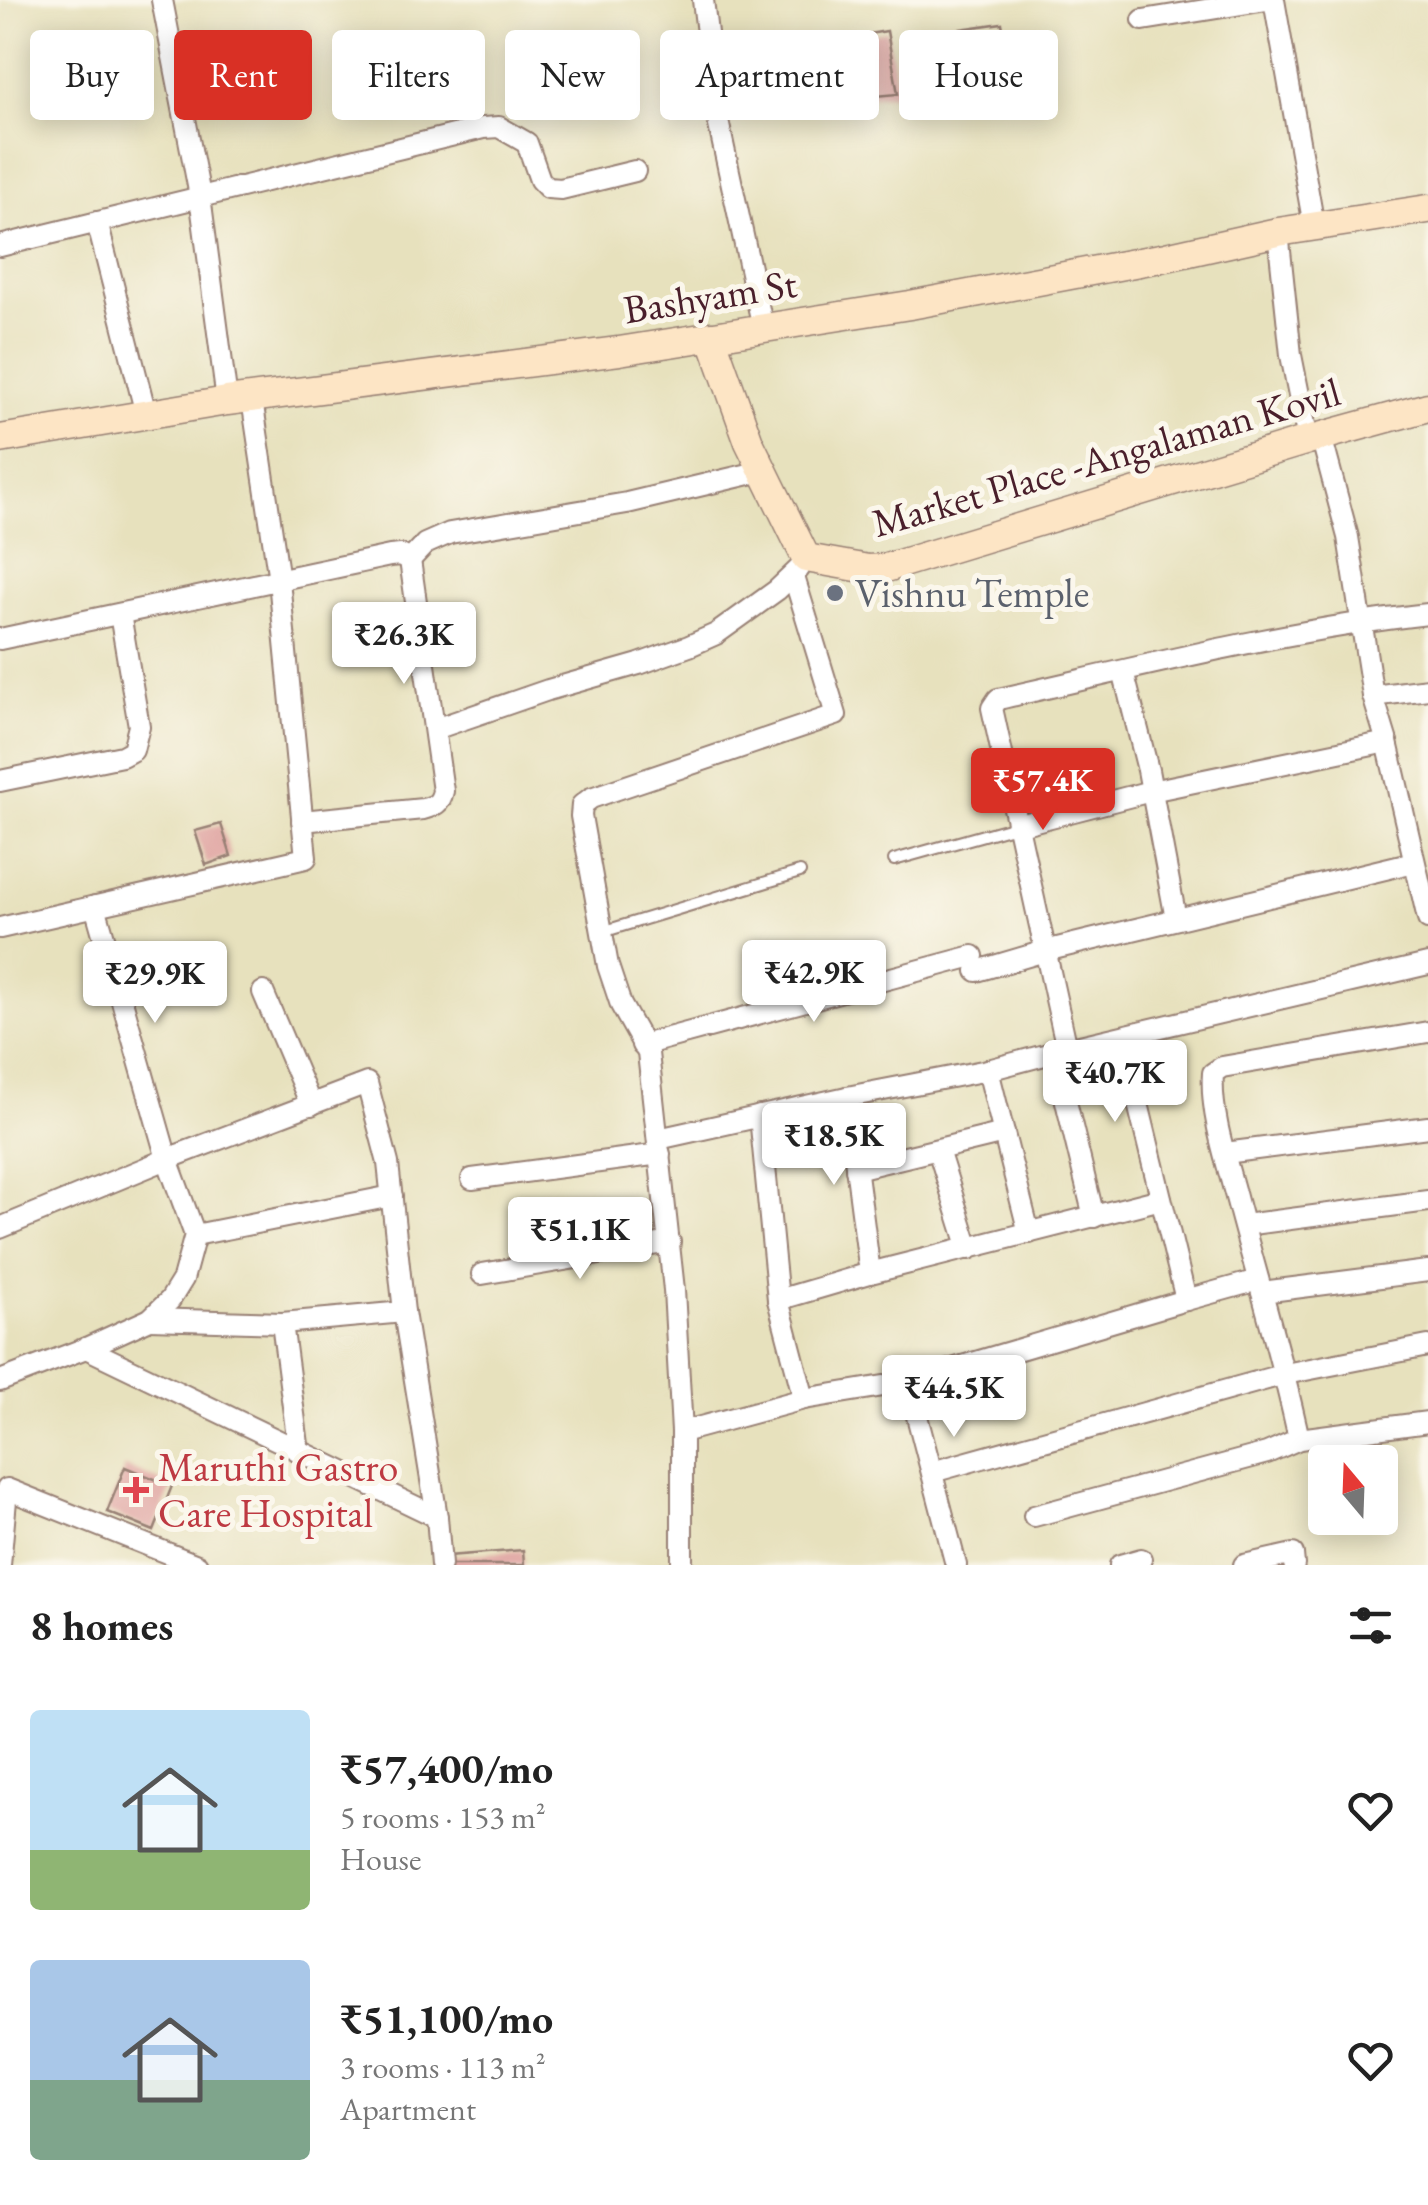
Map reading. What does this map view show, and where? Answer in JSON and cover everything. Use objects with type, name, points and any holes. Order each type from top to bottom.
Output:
[{"type":"street","points":[[0,928],[306,858],[279,580],[239,400],[162,0]]},
{"type":"street","points":[[703,0],[717,116],[763,328]]},
{"type":"street","points":[[1142,20],[1271,0],[1314,226]]},
{"type":"street","points":[[0,246],[499,126],[527,143],[540,180],[548,188],[561,189],[634,171]]},
{"type":"street","name":"Bashyam St","points":[[0,439],[239,400],[619,352],[927,302],[1278,232],[1428,209]]},
{"type":"street","points":[[96,222],[146,414]]},
{"type":"street","points":[[1278,232],[1291,355],[1315,438],[1342,507],[1373,696],[1428,919]]},
{"type":"street","points":[[682,1565],[682,1432],[670,1242],[648,1053],[622,1006],[601,932],[582,806],[590,798],[836,716],[800,567],[711,336]]},
{"type":"street","name":"Market Place -Angalaman Kovil","points":[[800,567],[886,568],[1428,407]]},
{"type":"street","points":[[410,560],[426,544],[450,532],[626,503],[762,470]]},
{"type":"street","points":[[0,639],[390,556],[401,555],[410,560],[441,800],[434,806],[302,821]]},
{"type":"street","points":[[434,729],[689,646],[716,634],[800,567]]},
{"type":"street","points":[[0,781],[122,756],[134,750],[138,726],[120,614]]},
{"type":"street","points":[[1094,1217],[1045,951],[992,708],[998,699],[1123,671],[1361,622],[1428,614]]},
{"type":"street","points":[[1123,671],[1176,919]]},
{"type":"street","points":[[1373,696],[1428,689]]},
{"type":"street","points":[[1016,826],[1151,792],[1387,742]]},
{"type":"street","points":[[642,1045],[1414,862]]},
{"type":"street","points":[[0,1381],[150,1318],[170,1300],[182,1279],[195,1235],[167,1159],[95,906]]},
{"type":"street","points":[[472,1178],[659,1146],[760,1116],[988,1070],[1428,964]]},
{"type":"street","points":[[262,992],[311,1104]]},
{"type":"street","points":[[1299,1439],[1225,1154],[1212,1086],[1214,1073],[1222,1067],[1428,1032]]},
{"type":"street","points":[[1122,1038],[1186,1300]]},
{"type":"street","points":[[988,1070],[1030,1234]]},
{"type":"street","points":[[0,1228],[366,1083],[388,1163],[404,1312],[437,1517],[440,1565]]},
{"type":"street","points":[[847,1097],[870,1273]]},
{"type":"street","points":[[760,1116],[778,1300],[804,1399]]},
{"type":"street","points":[[1225,1154],[1428,1127]]},
{"type":"street","points":[[856,1169],[1004,1133]]},
{"type":"street","points":[[938,1150],[969,1248]]},
{"type":"street","points":[[195,1235],[392,1196]]},
{"type":"street","points":[[778,1300],[1160,1200]]},
{"type":"street","points":[[1244,1225],[1428,1202]]},
{"type":"street","points":[[482,1274],[670,1242]]},
{"type":"street","points":[[682,1432],[804,1399],[908,1382],[1186,1300],[1260,1286],[1428,1270]]},
{"type":"street","points":[[150,1318],[282,1323],[404,1312]]},
{"type":"street","points":[[282,1323],[299,1452]]},
{"type":"street","points":[[932,1472],[1285,1374],[1428,1346]]},
{"type":"street","points":[[86,1348],[437,1517]]},
{"type":"street","points":[[908,1382],[956,1565]]},
{"type":"street","points":[[1034,1516],[1267,1453],[1299,1439],[1428,1422]]},
{"type":"street","points":[[0,1565],[4,1485],[197,1565]]},
{"type":"street","points":[[1244,1565],[1293,1554],[1294,1565]]},
{"type":"street","points":[[1120,1565],[1141,1560]]},
{"type":"lane","points":[[894,860],[1016,826]]},
{"type":"lane","points":[[601,932],[800,872]]},
{"type":"building","points":[[1002,23],[1003,30],[953,30]]},
{"type":"building","points":[[887,31],[898,94],[879,96],[879,32]]},
{"type":"building","points":[[221,824],[231,856],[206,865],[195,831]]},
{"type":"building","points":[[125,1467],[172,1486],[154,1531],[107,1512]]},
{"type":"building","points":[[523,1550],[524,1565],[449,1565],[448,1556]]},
{"type":"place","name":"Vishnu Temple","points":[[835,593]]},
{"type":"place","name":"Maruthi Gastro Care Hospital","points":[[136,1490]]}]
